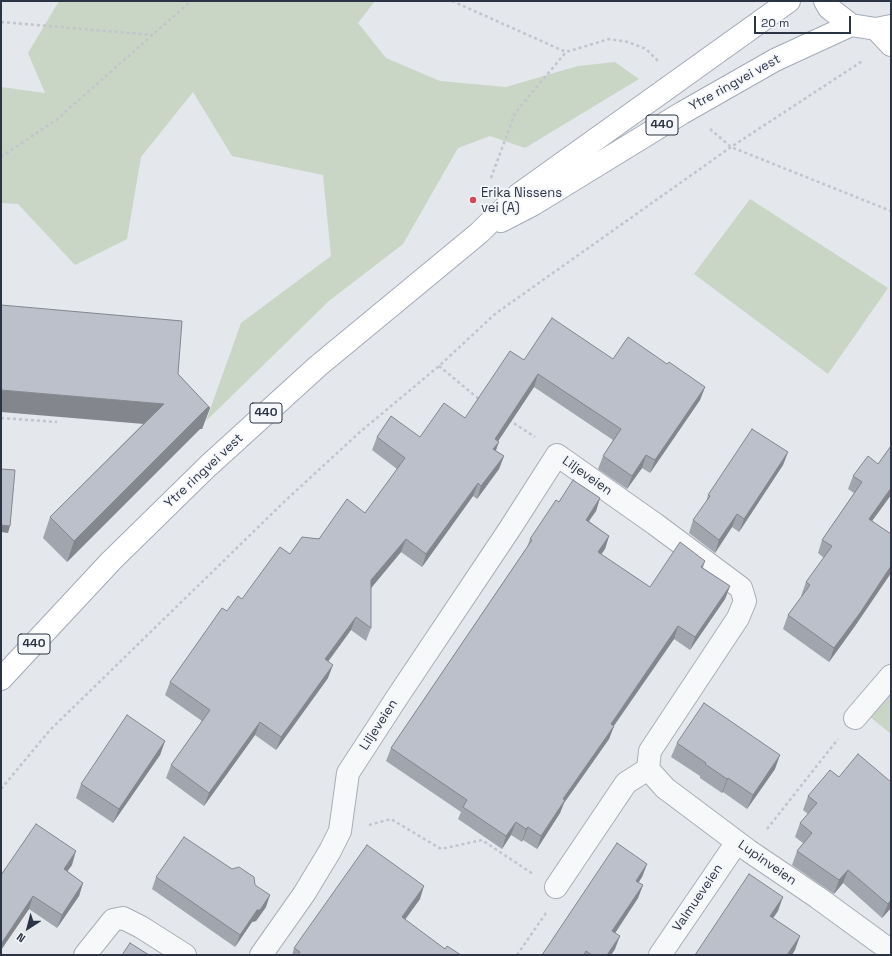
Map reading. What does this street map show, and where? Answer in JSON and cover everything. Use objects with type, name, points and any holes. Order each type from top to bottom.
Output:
[{"type":"main road","name":"Ytre ringvei vest","points":[[1,679],[111,561],[208,466],[318,366],[479,233],[518,195],[789,1]]},
{"type":"main road","points":[[825,1],[830,8],[851,24],[883,27],[891,45]]},
{"type":"main road","name":"Ytre ringvei vest","points":[[479,233],[532,205],[682,113],[775,60],[851,24]]},
{"type":"street","name":"Liljeveien","points":[[261,955],[304,894],[340,831],[348,773],[557,455],[741,588],[745,601],[738,618],[650,752],[648,769]]},
{"type":"street","points":[[855,718],[891,676]]},
{"type":"street","name":"Lupinveien","points":[[648,769],[665,788],[743,846],[817,897],[891,951]]},
{"type":"street","points":[[556,887],[626,783],[648,769]]},
{"type":"street","name":"Valmueveien","points":[[660,955],[743,846]]},
{"type":"street","points":[[85,955],[113,920],[123,918],[141,927],[186,955]]},
{"type":"path","points":[[1,157],[56,120],[191,1]]},
{"type":"path","points":[[452,1],[566,52]]},
{"type":"path","points":[[1,22],[154,35]]},
{"type":"path","points":[[490,178],[515,113],[566,52],[609,39],[628,42],[646,48],[659,62]]},
{"type":"path","points":[[1,789],[50,730],[286,500],[360,432],[439,366],[494,314],[731,147],[864,60]]},
{"type":"path","points":[[709,127],[731,147],[891,211]]},
{"type":"path","points":[[439,366],[483,401]]},
{"type":"path","points":[[1,418],[57,422]]},
{"type":"path","points":[[508,418],[557,455]]},
{"type":"path","points":[[743,846],[855,718]]},
{"type":"path","points":[[340,831],[391,819],[441,849],[482,840],[556,887],[560,892],[517,955]]},
{"type":"green space","points":[[59,1],[375,1],[358,23],[386,58],[440,81],[506,87],[578,66],[615,62],[639,79],[525,148],[490,136],[458,148],[403,244],[329,301],[206,421],[241,323],[331,256],[323,175],[232,156],[193,92],[141,157],[127,239],[75,265],[18,204],[1,203],[1,87],[45,93],[28,53]]},
{"type":"green space","points":[[750,199],[888,288],[828,374],[694,274]]},
{"type":"green space","points":[[891,688],[891,734],[869,716]]},
{"type":"building","points":[[1,305],[182,321],[178,374],[210,408],[208,407],[74,541],[50,517],[164,404],[1,390]]},
{"type":"building","points":[[552,318],[613,359],[628,337],[667,364],[669,362],[705,387],[655,460],[646,455],[632,476],[603,456],[621,429],[538,374],[495,439],[499,442],[493,449],[504,456],[481,486],[478,483],[426,554],[406,539],[371,580],[371,628],[356,617],[325,659],[333,665],[281,737],[260,722],[209,793],[171,765],[210,710],[170,682],[222,608],[227,611],[238,596],[242,599],[280,547],[290,554],[302,537],[319,539],[347,499],[365,513],[405,458],[377,437],[391,416],[420,437],[444,403],[465,418],[510,351],[524,360]]},
{"type":"building","points":[[752,429],[788,452],[744,519],[737,514],[719,540],[693,520],[710,496],[708,495]]},
{"type":"building","points":[[891,446],[891,488],[869,519],[891,534],[891,566],[860,613],[834,648],[788,615],[810,585],[806,582],[832,546],[822,540],[862,482],[853,476],[868,456],[878,464]]},
{"type":"building","points":[[1,469],[15,470],[10,526],[1,525]]},
{"type":"building","points":[[573,480],[600,498],[586,520],[609,536],[598,552],[650,587],[680,542],[705,561],[701,567],[730,586],[695,637],[678,626],[611,724],[614,726],[563,799],[565,800],[541,836],[528,827],[526,829],[516,822],[506,836],[463,807],[467,800],[391,748],[532,540],[530,539],[556,500],[559,502]]},
{"type":"building","points":[[704,703],[780,755],[753,795],[705,764],[706,763],[677,743]]},
{"type":"building","points":[[127,715],[165,741],[119,809],[81,784]]},
{"type":"building","points":[[858,754],[891,782],[891,900],[888,904],[848,870],[839,880],[797,851],[812,833],[800,823],[817,803],[808,796],[830,770],[839,777]]},
{"type":"building","points":[[36,824],[76,851],[64,869],[83,883],[62,915],[33,896],[1,944],[1,875]]},
{"type":"building","points":[[184,837],[232,869],[239,867],[254,877],[255,885],[270,895],[260,910],[257,910],[240,935],[156,877]]},
{"type":"building","points":[[617,843],[647,864],[636,881],[643,885],[612,931],[620,936],[607,955],[592,955],[586,951],[584,955],[542,955]]},
{"type":"building","points":[[367,845],[424,886],[402,917],[445,949],[447,946],[461,955],[298,955],[300,952],[294,948]]},
{"type":"building","points":[[749,874],[783,897],[770,916],[800,936],[787,955],[695,955]]},
{"type":"building","points":[[130,943],[149,955],[122,955]]},
{"type":"place","name":"Erika Nissens vei (A)","points":[[473,200]]}]
